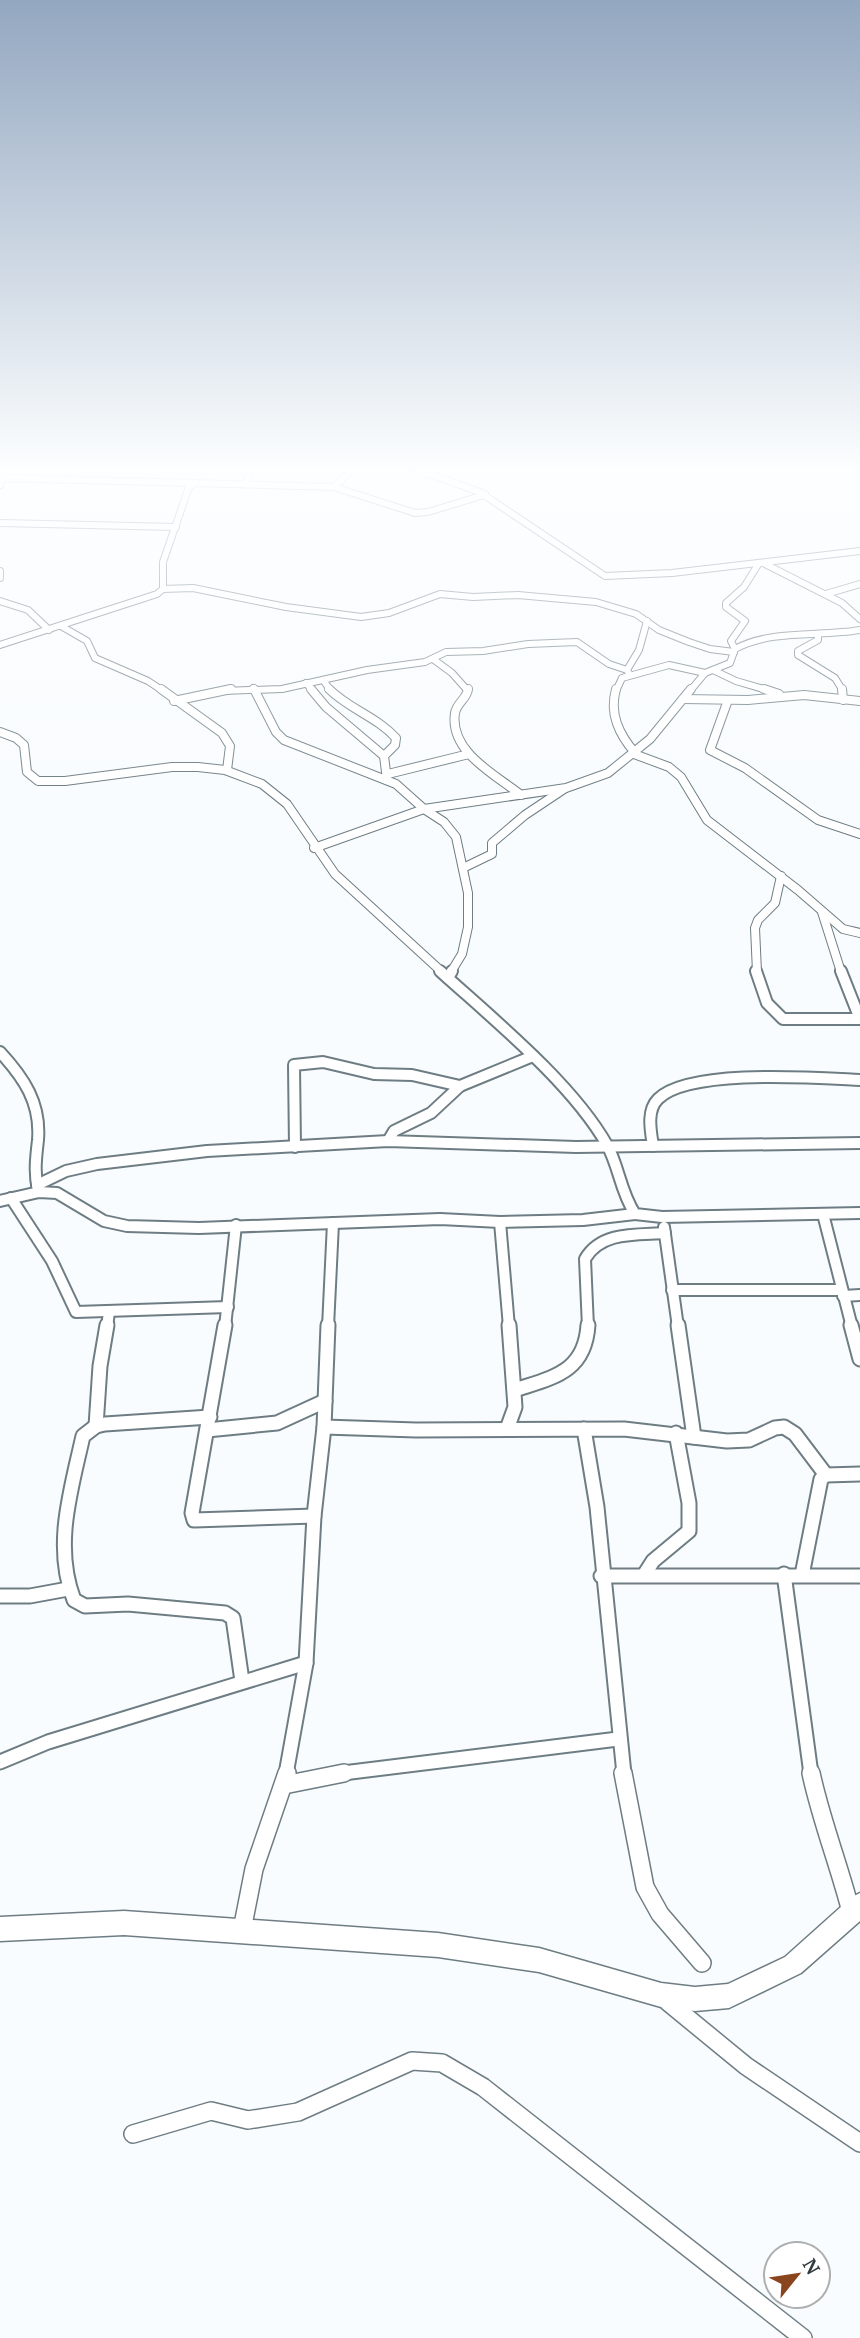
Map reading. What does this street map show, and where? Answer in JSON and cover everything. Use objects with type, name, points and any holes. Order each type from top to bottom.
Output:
[{"type":"main road","points":[[0,1929],[124,1923],[438,1945],[526,1958],[661,1995],[695,1999],[729,1996],[793,1965],[856,1908]]},
{"type":"street","points":[[163,577],[163,589]]},
{"type":"street","points":[[314,848],[424,809],[566,788],[608,773],[635,754],[709,671],[730,663],[735,650],[731,641],[745,621],[726,607],[726,603],[751,577]]},
{"type":"street","points":[[791,577],[826,594],[852,610],[860,619]]},
{"type":"street","points":[[826,594],[860,584]]},
{"type":"street","points":[[0,645],[146,599],[163,589],[193,588],[286,607],[362,617],[389,613],[440,594],[483,597],[517,595],[617,606],[659,630],[710,649],[735,650],[758,639],[804,633],[841,634],[860,630]]},
{"type":"street","points":[[0,601],[28,610],[49,630]]},
{"type":"street","points":[[28,636],[40,621]]},
{"type":"street","points":[[647,621],[639,650],[613,698],[615,726],[622,739],[635,754],[659,762],[681,777],[707,821],[781,876],[843,929],[860,933]]},
{"type":"street","points":[[61,626],[87,641],[95,657],[116,669],[148,681],[222,733],[230,747],[226,770]]},
{"type":"street","points":[[818,634],[818,640],[798,651],[798,655],[836,677],[845,692],[843,700]]},
{"type":"street","points":[[174,701],[214,691],[282,689],[433,659],[446,652],[572,642],[586,646],[609,664],[629,672],[669,665],[709,671],[781,696]]},
{"type":"street","points":[[433,659],[452,673],[468,690],[467,695],[455,706],[454,712],[457,730],[469,754],[521,795]]},
{"type":"street","points":[[323,680],[334,697],[370,715],[393,734],[395,745],[384,756]]},
{"type":"street","points":[[306,683],[326,707],[384,756],[388,777]]},
{"type":"street","points":[[253,688],[276,732],[284,740],[353,769],[388,777],[424,809],[444,822],[456,837],[468,893],[468,927],[461,954],[448,978]]},
{"type":"street","points":[[683,699],[729,700],[804,695],[860,701]]},
{"type":"street","points":[[729,700],[715,731],[710,751],[745,768],[818,820],[860,834]]},
{"type":"street","points":[[0,732],[23,741],[28,749],[27,772],[38,781],[88,779],[183,765],[204,765],[226,770],[267,786],[277,793],[289,806],[314,848],[353,892],[533,1056],[581,1109],[608,1146],[624,1197],[635,1214]]},
{"type":"street","points":[[388,777],[469,754]]},
{"type":"street","points":[[463,868],[485,860],[492,854],[492,843],[502,832],[566,788]]},
{"type":"street","points":[[781,876],[775,902],[759,917],[755,928],[757,977],[763,997],[774,1014],[783,1019],[860,1019],[837,961],[822,912]]},
{"type":"street","points":[[0,1052],[22,1075],[38,1111],[38,1134],[33,1165],[38,1189]]},
{"type":"street","points":[[388,1141],[394,1131],[431,1113],[460,1086],[533,1056]]},
{"type":"street","points":[[295,1147],[294,1065],[323,1062],[374,1074],[412,1075],[460,1086]]},
{"type":"street","points":[[653,1146],[650,1124],[652,1109],[660,1097],[670,1091],[749,1077],[860,1080]]},
{"type":"street","points":[[228,1307],[76,1312],[52,1261],[5,1200],[38,1189],[66,1171],[97,1164],[206,1151],[388,1141],[608,1146],[860,1143]]},
{"type":"street","points":[[38,1189],[57,1193],[104,1221],[127,1226],[199,1228],[440,1219],[500,1222],[583,1220],[635,1214],[662,1217],[860,1213]]},
{"type":"street","points":[[823,1214],[860,1359]]},
{"type":"street","points":[[662,1217],[694,1437]]},
{"type":"street","points":[[500,1222],[515,1390],[515,1407],[507,1430]]},
{"type":"street","points":[[242,1930],[254,1869],[284,1785],[306,1663],[314,1516],[324,1426],[333,1223]]},
{"type":"street","points":[[236,1225],[228,1307],[192,1513],[194,1520],[314,1516]]},
{"type":"street","points":[[515,1390],[553,1376],[581,1358],[588,1330],[585,1259],[587,1251],[594,1244],[613,1238],[665,1233]]},
{"type":"street","points":[[672,1290],[860,1295]]},
{"type":"street","points":[[96,1426],[100,1366],[109,1311]]},
{"type":"street","points":[[242,1681],[236,1625],[233,1618],[225,1613],[128,1604],[85,1606],[74,1600],[64,1574],[67,1524],[83,1436],[96,1426],[277,1423],[324,1401]]},
{"type":"street","points":[[324,1426],[507,1430],[624,1429],[727,1441],[749,1440],[775,1428],[784,1427],[795,1434],[826,1475]]},
{"type":"street","points":[[584,1429],[597,1507],[601,1576],[618,1739],[645,1886],[660,1914],[702,1963]]},
{"type":"street","points":[[644,1575],[653,1561],[689,1531],[689,1503],[676,1433]]},
{"type":"street","points":[[802,1575],[821,1479],[826,1475],[860,1474]]},
{"type":"street","points":[[784,1574],[806,1750],[820,1817],[856,1908]]},
{"type":"street","points":[[601,1576],[860,1576]]},
{"type":"street","points":[[0,1596],[30,1596],[68,1589]]},
{"type":"street","points":[[0,1762],[48,1742],[306,1663]]},
{"type":"street","points":[[284,1785],[341,1773],[618,1739]]},
{"type":"street","points":[[661,1995],[746,2066],[860,2143]]},
{"type":"street","points":[[133,2134],[211,2111],[247,2120],[298,2112],[412,2061],[442,2063],[483,2087],[803,2338]]}]
